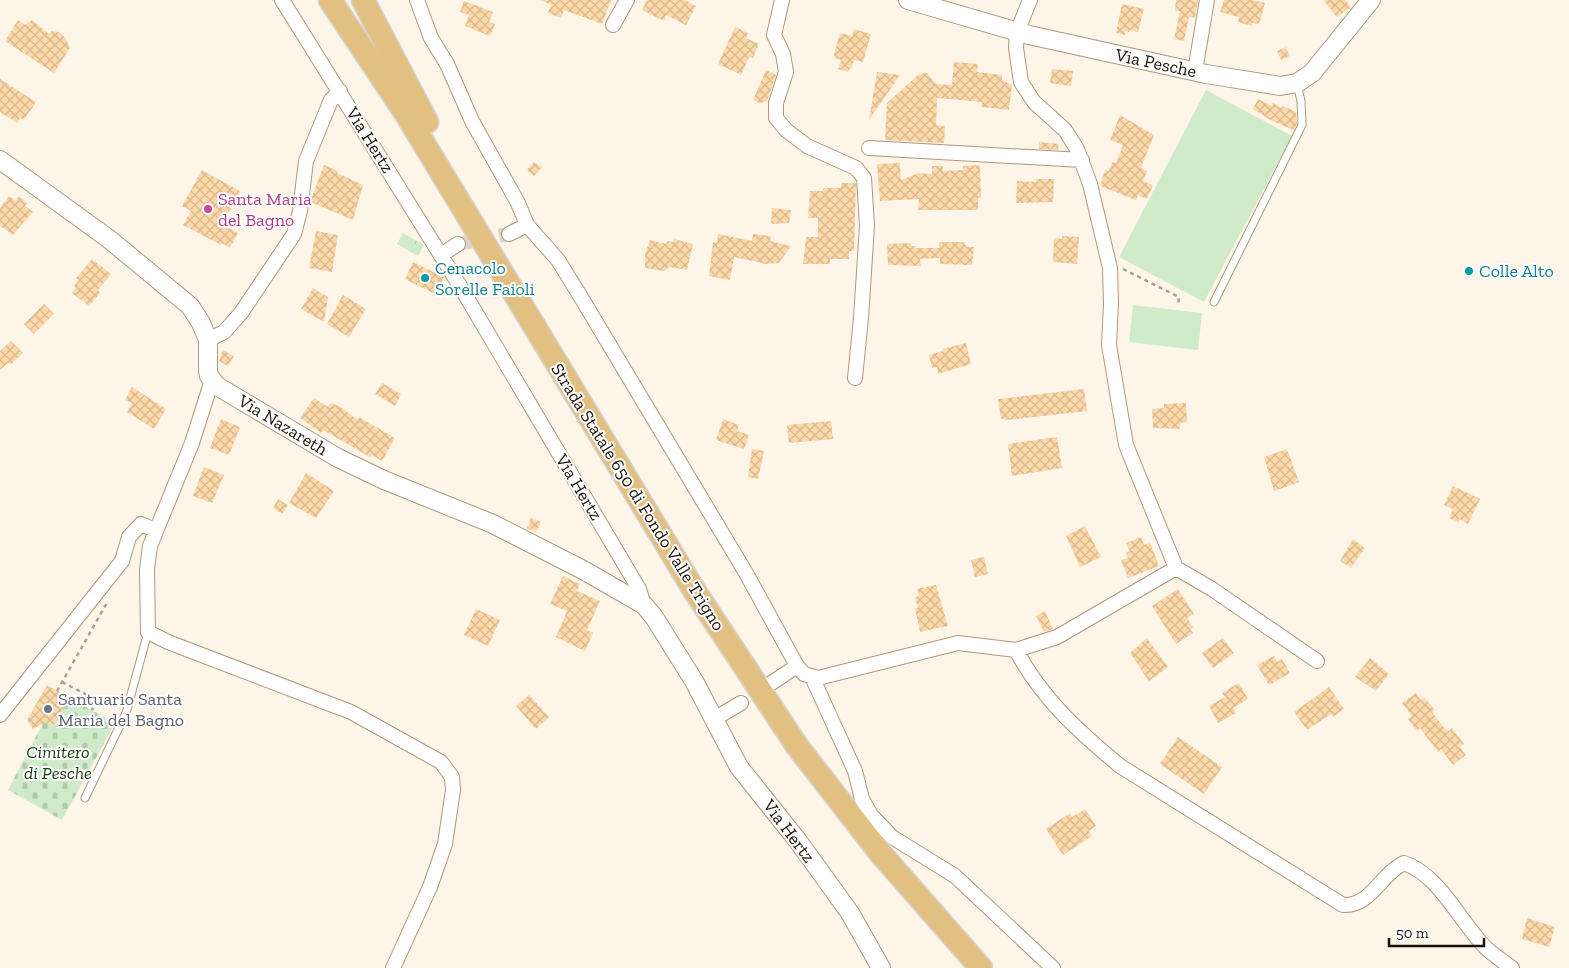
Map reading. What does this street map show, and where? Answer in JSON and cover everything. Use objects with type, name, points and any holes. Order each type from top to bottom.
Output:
[{"type":"highway","name":"Strada Statale 650 di Fondo Valle Trigno","points":[[330,0],[406,114],[466,237],[797,746],[881,854],[981,968]]},
{"type":"highway","points":[[363,0],[452,167],[466,237]]},
{"type":"street","name":"Via Hertz","points":[[282,0],[441,255],[639,589],[644,605],[654,617],[714,719],[739,767],[798,841],[850,913],[881,968]]},
{"type":"street","points":[[417,0],[431,38],[447,64],[472,121],[518,203],[527,225],[547,246],[579,294],[746,573],[797,666],[804,674],[812,678],[855,771],[862,799],[870,815],[892,837],[955,876],[1053,968]]},
{"type":"street","points":[[613,25],[627,0]]},
{"type":"street","points":[[782,0],[774,35],[783,54],[786,72],[776,103],[776,118],[786,130],[807,146],[856,168],[864,178],[867,226],[855,378]]},
{"type":"street","name":"Via Pesche","points":[[908,0],[1017,32],[1195,71],[1280,86],[1297,83]]},
{"type":"street","points":[[1030,0],[1017,32],[1016,48],[1021,82],[1034,102],[1065,130],[1082,160],[1090,184],[1110,268],[1109,345],[1126,445],[1176,568],[1212,589],[1317,661]]},
{"type":"street","points":[[1195,71],[1207,0]]},
{"type":"street","points":[[1297,83],[1312,73],[1372,0]]},
{"type":"street","points":[[208,340],[224,332],[241,314],[294,234],[300,211],[306,161],[330,100],[340,92]]},
{"type":"street","points":[[869,148],[1082,160]]},
{"type":"street","points":[[0,160],[109,239],[172,290],[193,310],[208,340],[208,371],[212,380],[192,443],[150,546],[147,569],[148,632],[168,642],[351,712],[441,762],[448,768],[452,777],[453,790],[445,844],[430,887],[393,968]]},
{"type":"street","points":[[509,234],[527,225]]},
{"type":"street","points":[[441,255],[466,237]]},
{"type":"street","name":"Via Nazareth","points":[[212,380],[338,458],[384,480],[493,524],[585,571],[644,605]]},
{"type":"street","points":[[0,715],[122,561],[129,537],[141,524],[155,530]]},
{"type":"street","points":[[812,678],[958,643],[1016,650],[1057,637],[1176,568]]},
{"type":"street","points":[[1016,650],[1040,691],[1092,742],[1120,766],[1343,905],[1354,906],[1367,898],[1394,868],[1404,864],[1417,868],[1434,884],[1487,949],[1512,968]]},
{"type":"street","points":[[767,686],[797,666]]},
{"type":"street","points":[[714,719],[740,703]]},
{"type":"lane","points":[[1214,302],[1302,125],[1301,101],[1297,83]]},
{"type":"lane","points":[[85,798],[126,713],[148,632]]},
{"type":"path","points":[[1110,268],[1122,269],[1171,292],[1179,297],[1178,306]]},
{"type":"path","points":[[57,690],[110,598]]},
{"type":"path","points":[[62,682],[97,700],[92,710]]},
{"type":"green space","points":[[1206,90],[1292,136],[1204,302],[1119,257]]},
{"type":"green space","points":[[403,233],[424,245],[418,256],[397,244]]},
{"type":"green space","points":[[1133,305],[1202,313],[1198,350],[1129,342]]},
{"type":"green space","name":"Cimitero di Pesche","points":[[69,697],[115,723],[62,820],[8,790],[44,721]]},
{"type":"building","points":[[540,0],[611,0],[602,24],[564,10],[561,18],[548,13],[551,5]]},
{"type":"building","points":[[647,0],[685,0],[696,6],[686,25],[666,15],[664,21],[642,10]]},
{"type":"building","points":[[1176,0],[1198,0],[1195,18],[1189,17],[1184,41],[1174,39],[1180,11],[1175,11]]},
{"type":"building","points":[[1224,0],[1252,0],[1265,3],[1259,24],[1252,23],[1252,26],[1238,22],[1239,17],[1220,12]]},
{"type":"building","points":[[1323,0],[1345,0],[1351,7],[1337,17]]},
{"type":"building","points":[[464,1],[493,12],[489,22],[495,24],[490,36],[465,26],[469,15],[460,12]]},
{"type":"building","points":[[1122,4],[1144,9],[1138,32],[1130,30],[1129,32],[1126,31],[1125,35],[1116,33]]},
{"type":"building","points":[[18,20],[25,25],[32,20],[49,34],[51,31],[59,32],[65,37],[70,48],[54,73],[5,41]]},
{"type":"building","points":[[735,27],[748,33],[746,38],[759,44],[753,58],[749,57],[741,75],[718,64]]},
{"type":"building","points":[[854,29],[871,34],[863,62],[854,60],[852,67],[847,72],[838,69],[841,60],[835,58],[834,54],[840,33],[852,36]]},
{"type":"building","points":[[1286,47],[1290,56],[1281,60],[1277,51]]},
{"type":"building","points":[[954,62],[978,64],[977,72],[1002,75],[1002,80],[1012,85],[1009,110],[981,107],[982,102],[937,98],[936,125],[945,126],[944,143],[885,140],[887,103],[919,74],[927,73],[936,84],[952,85]]},
{"type":"building","points":[[1052,69],[1073,71],[1071,86],[1050,83]]},
{"type":"building","points":[[766,70],[776,75],[767,101],[760,103],[753,100]]},
{"type":"building","points":[[877,72],[900,75],[869,120]]},
{"type":"building","points":[[0,79],[36,102],[24,120],[20,118],[17,123],[0,112]]},
{"type":"building","points":[[1258,99],[1272,106],[1273,103],[1296,112],[1297,124],[1294,130],[1272,121],[1253,109]]},
{"type":"building","points":[[1120,115],[1154,135],[1141,168],[1147,171],[1143,181],[1153,185],[1147,199],[1138,195],[1136,200],[1100,186],[1105,170],[1109,171],[1112,162],[1116,163],[1123,145],[1110,140]]},
{"type":"building","points":[[1039,142],[1059,144],[1058,150],[1039,149]]},
{"type":"building","points":[[534,162],[542,167],[534,176],[527,170]]},
{"type":"building","points":[[900,163],[901,180],[919,173],[932,174],[932,166],[943,166],[943,171],[963,170],[963,166],[980,165],[981,198],[978,198],[978,210],[918,210],[919,199],[880,201],[877,164]]},
{"type":"building","points":[[324,165],[363,185],[353,220],[310,202]]},
{"type":"building","name":"Santa Maria del Bagno","points":[[202,170],[240,191],[222,224],[238,233],[230,248],[183,225],[191,211],[182,206]]},
{"type":"building","points":[[1036,179],[1054,179],[1053,202],[1016,203],[1017,181],[1036,182]]},
{"type":"building","points":[[841,183],[856,183],[854,251],[849,251],[849,259],[830,259],[830,264],[803,264],[806,237],[818,237],[818,218],[808,218],[810,191],[823,191],[823,188],[841,188]]},
{"type":"building","points":[[9,196],[16,201],[19,196],[27,203],[25,206],[33,212],[13,235],[0,226],[0,208]]},
{"type":"building","points":[[772,208],[791,210],[789,223],[771,224]]},
{"type":"building","points":[[316,231],[338,235],[332,272],[309,268]]},
{"type":"building","points":[[718,234],[752,241],[753,234],[771,236],[770,241],[791,246],[779,263],[766,264],[734,257],[730,280],[709,276],[713,242],[717,243]]},
{"type":"building","points":[[1062,236],[1079,237],[1077,264],[1053,262],[1054,238],[1062,239]]},
{"type":"building","points":[[674,239],[693,244],[687,270],[669,267],[664,271],[645,268],[645,254],[650,240],[666,244],[667,241],[673,242]]},
{"type":"building","points":[[939,242],[963,242],[967,247],[974,247],[972,265],[940,264],[940,258],[920,259],[921,266],[888,265],[887,244],[911,243],[911,246],[916,248],[939,248]]},
{"type":"building","points":[[92,259],[111,274],[98,290],[100,293],[89,306],[72,293],[76,288],[74,286],[79,280],[76,278]]},
{"type":"building","name":"Cenacolo Sorelle Faioli","points":[[413,262],[444,277],[437,295],[405,279]]},
{"type":"building","points":[[313,288],[328,297],[324,322],[301,309]]},
{"type":"building","points":[[343,295],[366,309],[349,337],[327,324]]},
{"type":"building","points":[[44,304],[54,314],[34,334],[24,324]]},
{"type":"building","points":[[11,341],[23,353],[11,364],[8,363],[0,370],[0,351]]},
{"type":"building","points":[[966,343],[971,364],[938,374],[937,367],[932,368],[929,355],[943,351],[942,349]]},
{"type":"building","points":[[223,350],[234,356],[228,366],[219,361]]},
{"type":"building","points":[[382,383],[401,394],[395,406],[375,394]]},
{"type":"building","points":[[132,387],[166,409],[154,429],[127,412],[132,403],[125,400]]},
{"type":"building","points":[[1084,389],[1087,411],[1007,420],[1001,419],[998,399]]},
{"type":"building","points":[[314,398],[328,407],[331,403],[339,406],[358,420],[359,417],[395,438],[382,461],[372,455],[370,457],[323,430],[321,433],[300,418]]},
{"type":"building","points":[[1186,403],[1187,422],[1180,423],[1180,429],[1153,428],[1152,409],[1164,408],[1164,404]]},
{"type":"building","points":[[221,419],[240,427],[229,455],[210,448]]},
{"type":"building","points":[[723,419],[739,425],[737,431],[749,435],[744,449],[716,440]]},
{"type":"building","points":[[831,421],[833,439],[789,443],[787,425]]},
{"type":"building","points":[[1057,437],[1062,468],[1012,476],[1008,444]]},
{"type":"building","points":[[752,449],[764,451],[758,479],[748,477]]},
{"type":"building","points":[[1287,449],[1299,482],[1274,491],[1264,457]]},
{"type":"building","points":[[204,467],[224,475],[212,503],[193,496]]},
{"type":"building","points":[[306,473],[334,491],[316,518],[289,503]]},
{"type":"building","points":[[1453,486],[1480,499],[1468,524],[1459,519],[1458,522],[1449,518],[1453,509],[1444,505]]},
{"type":"building","points":[[278,499],[288,505],[282,514],[273,508]]},
{"type":"building","points":[[531,518],[541,522],[536,532],[527,528]]},
{"type":"building","points":[[1085,526],[1101,557],[1080,567],[1066,536]]},
{"type":"building","points":[[1141,537],[1144,545],[1150,543],[1159,566],[1128,578],[1121,560],[1128,558],[1126,553],[1130,551],[1126,543]]},
{"type":"building","points":[[1353,539],[1365,548],[1351,568],[1340,561]]},
{"type":"building","points":[[984,557],[988,574],[975,577],[971,560]]},
{"type":"building","points":[[563,576],[580,584],[577,591],[600,601],[587,630],[593,633],[585,651],[556,637],[567,611],[550,604]]},
{"type":"building","points":[[936,585],[948,626],[920,632],[915,608],[918,608],[915,597],[919,596],[917,589]]},
{"type":"building","points":[[1178,589],[1194,614],[1187,618],[1193,627],[1190,629],[1193,633],[1176,644],[1152,606]]},
{"type":"building","points":[[476,609],[500,620],[488,646],[464,635]]},
{"type":"building","points":[[1045,611],[1053,629],[1044,632],[1036,616]]},
{"type":"building","points":[[1147,638],[1168,667],[1149,681],[1130,653]]},
{"type":"building","points":[[1223,638],[1234,653],[1213,668],[1202,653]]},
{"type":"building","points":[[1274,656],[1277,662],[1282,659],[1290,673],[1269,685],[1257,665]]},
{"type":"building","points":[[1370,658],[1389,674],[1376,691],[1355,677]]},
{"type":"building","points":[[1239,683],[1248,699],[1233,708],[1236,713],[1218,723],[1209,706],[1225,697],[1222,693]]},
{"type":"building","name":"Santuario Santa Maria del Bagno","points":[[47,685],[69,697],[53,726],[46,722],[33,729],[27,720]]},
{"type":"building","points":[[1329,687],[1344,709],[1333,717],[1331,714],[1307,730],[1294,712]]},
{"type":"building","points":[[1416,693],[1421,700],[1424,697],[1435,710],[1432,712],[1445,729],[1449,731],[1452,728],[1464,744],[1460,747],[1466,755],[1453,765],[1441,749],[1438,752],[1420,728],[1417,731],[1408,719],[1412,716],[1402,703]]},
{"type":"building","points":[[529,695],[549,717],[536,729],[516,706]]},
{"type":"building","points":[[1178,737],[1222,767],[1204,794],[1160,764]]},
{"type":"building","points":[[1085,809],[1096,826],[1089,831],[1092,836],[1063,855],[1046,829],[1070,813],[1072,817]]},
{"type":"building","points":[[1527,918],[1555,927],[1549,947],[1522,939]]},
{"type":"tunnel","points":[[458,244],[509,234]]},
{"type":"place","name":"Santa Maria del Bagno","points":[[208,209]]},
{"type":"place","name":"Colle Alto","points":[[1469,271]]},
{"type":"place","name":"Cenacolo Sorelle Faioli","points":[[425,278]]},
{"type":"place","name":"Santuario Santa Maria del Bagno","points":[[48,709]]}]
